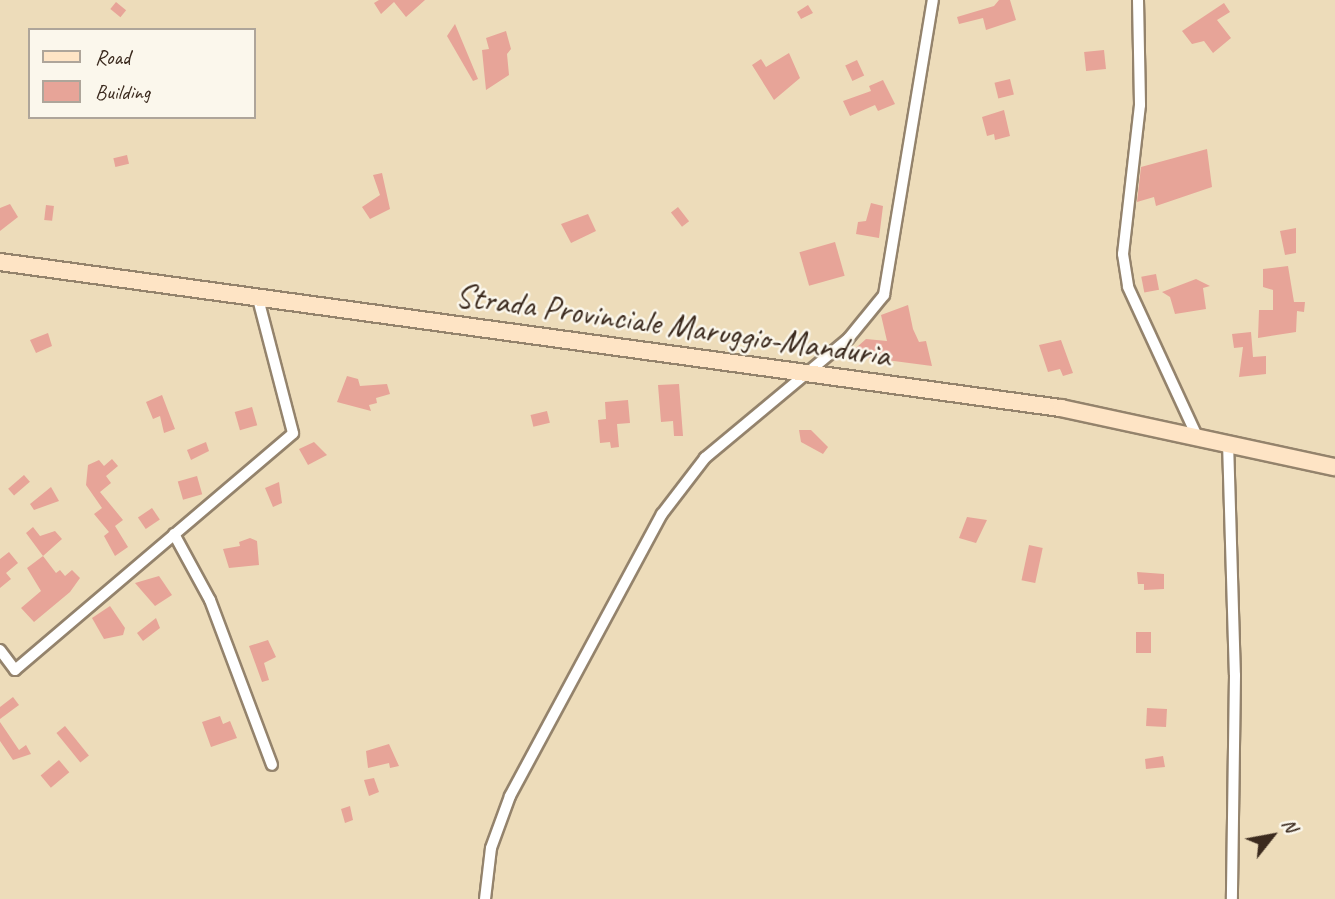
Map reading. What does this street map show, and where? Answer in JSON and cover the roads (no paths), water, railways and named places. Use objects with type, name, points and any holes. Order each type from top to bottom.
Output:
[{"type":"main road","name":"Strada Provinciale Maruggio-Manduria","points":[[0,262],[1061,408],[1335,467]]},
{"type":"street","points":[[485,899],[491,848],[510,796],[662,514],[705,458],[807,374],[870,316],[884,295],[933,0]]},
{"type":"street","points":[[1138,0],[1140,105],[1123,254],[1128,286],[1197,436]]},
{"type":"street","points":[[0,650],[15,670],[293,433],[258,299]]},
{"type":"street","points":[[1228,442],[1235,675],[1232,899]]},
{"type":"street","points":[[174,534],[210,600],[272,765]]}]
